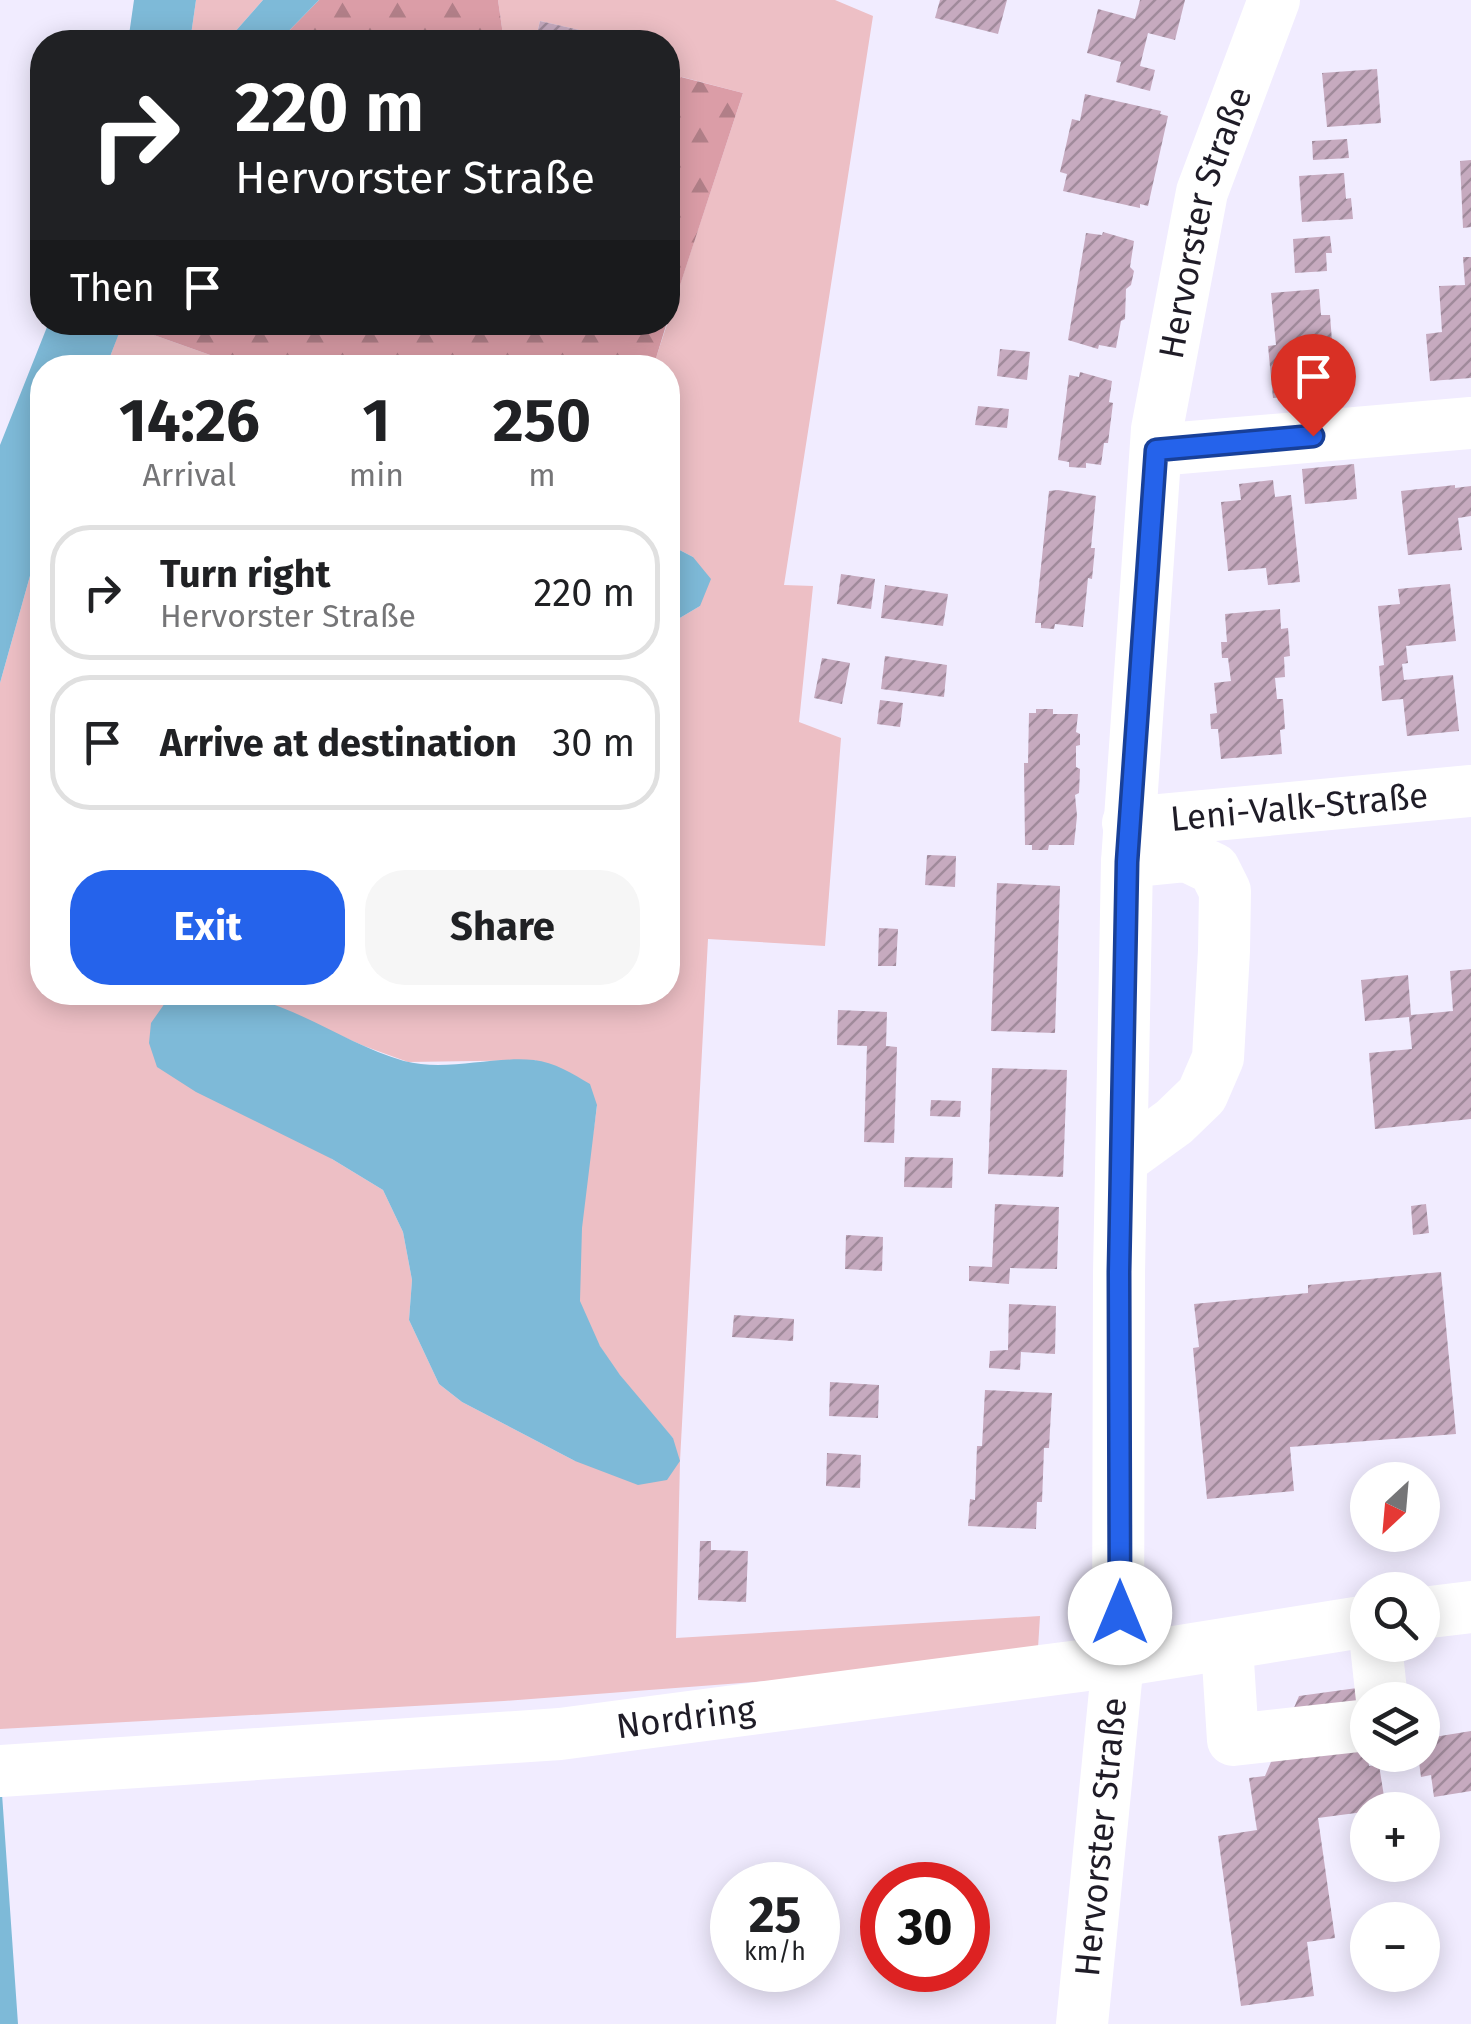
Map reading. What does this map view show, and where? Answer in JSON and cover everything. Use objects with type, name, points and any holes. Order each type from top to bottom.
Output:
[{"type":"street","name":"Hervorster Straße","points":[[1082,2024],[1118,1661],[1128,843],[1156,450],[1202,192],[1265,2]]},
{"type":"street","points":[[1156,450],[1471,423]]},
{"type":"street","name":"Leni-Valk-Straße","points":[[1128,843],[1471,791]]},
{"type":"street","points":[[1122,1159],[1174,1122],[1202,1095],[1218,1058],[1224,952],[1225,891],[1214,869],[1187,856],[1128,843]]},
{"type":"street","points":[[1440,1610],[1471,1606]]},
{"type":"street","name":"Nordring","points":[[0,1772],[560,1734],[1227,1646],[1350,1624]]},
{"type":"street","points":[[1227,1646],[1233,1740],[1350,1727]]},
{"type":"shaded area","points":[[196,0],[263,0],[237,30],[192,30]]},
{"type":"shaded area","points":[[498,0],[835,0],[873,16],[784,585],[813,586],[799,722],[841,738],[825,946],[708,939],[680,1461],[676,1638],[1040,1616],[1038,1648],[808,1678],[504,1701],[0,1729],[0,683],[30,576],[30,1005],[196,1005],[332,1159],[383,1190],[403,1232],[412,1280],[409,1320],[439,1384],[462,1402],[575,1461],[673,1438],[604,1353],[579,1298],[579,1228],[597,1106],[535,1060],[408,1062],[266,1005],[680,1005],[680,618],[700,606],[693,557],[680,550],[680,355],[657,355],[664,335],[680,335],[680,285],[743,93],[680,79],[680,30],[579,30],[540,21],[538,30],[502,30]]},
{"type":"shaded area","points":[[118,335],[154,335],[210,355],[111,355]]},
{"type":"green space","points":[[319,0],[498,0],[502,30],[290,30]]},
{"type":"green space","points":[[680,78],[743,93],[680,285]]},
{"type":"green space","points":[[154,335],[663,335],[657,355],[210,355]]},
{"type":"water","points":[[134,0],[196,0],[192,30],[130,30]]},
{"type":"water","points":[[263,0],[319,0],[290,30],[237,30]]},
{"type":"water","points":[[44,335],[118,335],[111,355],[36,355]]},
{"type":"water","points":[[30,370],[30,576],[0,683],[0,445]]},
{"type":"water","points":[[680,550],[693,557],[711,579],[700,606],[680,618]]},
{"type":"water","points":[[164,1005],[274,1005],[404,1061],[436,1065],[534,1060],[556,1066],[590,1084],[597,1105],[582,1228],[580,1301],[600,1346],[673,1438],[680,1461],[667,1480],[638,1485],[575,1461],[462,1402],[439,1384],[409,1320],[412,1280],[403,1232],[383,1190],[332,1159],[196,1092],[157,1067],[149,1043],[151,1023]]},
{"type":"water","points":[[0,1765],[18,2024],[0,2024]]},
{"type":"building","points":[[940,0],[1007,0],[998,34],[935,18]]},
{"type":"building","points":[[1140,0],[1185,0],[1175,40],[1148,33],[1140,66],[1155,70],[1150,91],[1116,82],[1121,62],[1087,53],[1098,9],[1135,19]]},
{"type":"building","points":[[540,21],[580,30],[538,30]]},
{"type":"building","points":[[1377,69],[1381,123],[1327,127],[1322,73]]},
{"type":"building","points":[[1085,94],[1161,111],[1160,114],[1168,116],[1148,206],[1140,204],[1140,208],[1063,191],[1067,174],[1060,172],[1072,119],[1080,121]]},
{"type":"building","points":[[1347,139],[1349,158],[1313,160],[1312,141]]},
{"type":"building","points":[[1471,160],[1471,227],[1463,228],[1460,161]]},
{"type":"building","points":[[1344,173],[1346,199],[1351,198],[1353,219],[1302,222],[1299,176]]},
{"type":"building","points":[[1103,232],[1134,241],[1130,267],[1134,271],[1126,289],[1125,319],[1121,321],[1116,348],[1099,345],[1098,349],[1068,340],[1086,233]]},
{"type":"building","points":[[1330,236],[1332,253],[1326,253],[1327,271],[1295,273],[1293,239]]},
{"type":"building","points":[[1463,257],[1471,257],[1471,378],[1430,381],[1426,334],[1442,332],[1439,286],[1465,285]]},
{"type":"building","points":[[1319,289],[1321,315],[1330,315],[1332,341],[1326,341],[1330,394],[1273,398],[1268,346],[1276,345],[1271,293]]},
{"type":"building","points":[[1000,349],[1030,352],[1027,380],[997,376]]},
{"type":"building","points":[[1080,372],[1112,381],[1108,443],[1104,443],[1101,465],[1086,463],[1086,468],[1069,467],[1069,462],[1058,460],[1069,375],[1079,377]]},
{"type":"building","points":[[978,406],[1009,409],[1007,428],[975,425]]},
{"type":"building","points":[[1354,464],[1357,499],[1305,504],[1302,469]]},
{"type":"building","points":[[1273,480],[1275,497],[1291,495],[1300,582],[1268,585],[1266,568],[1228,571],[1221,502],[1241,500],[1239,484]]},
{"type":"building","points":[[1471,486],[1471,516],[1458,518],[1462,550],[1408,555],[1401,491]]},
{"type":"building","points":[[1049,491],[1096,496],[1092,579],[1088,578],[1083,627],[1055,624],[1054,629],[1041,628],[1041,623],[1035,623]]},
{"type":"building","points":[[841,574],[875,579],[871,609],[837,604]]},
{"type":"building","points":[[1450,584],[1456,641],[1406,646],[1408,663],[1402,664],[1404,680],[1453,675],[1459,731],[1407,736],[1403,699],[1382,701],[1379,666],[1384,665],[1378,606],[1400,604],[1398,589]]},
{"type":"building","points":[[885,585],[948,594],[943,626],[881,618]]},
{"type":"building","points":[[1280,609],[1281,629],[1288,628],[1290,656],[1284,657],[1285,677],[1275,678],[1277,699],[1283,699],[1282,754],[1221,759],[1218,729],[1211,729],[1210,714],[1217,713],[1214,683],[1231,681],[1228,658],[1222,658],[1221,642],[1227,642],[1225,614]]},
{"type":"building","points":[[885,656],[947,665],[944,697],[881,689]]},
{"type":"building","points":[[822,658],[850,663],[842,704],[814,698]]},
{"type":"building","points":[[880,700],[903,703],[900,727],[877,724]]},
{"type":"building","points":[[1036,709],[1078,714],[1076,732],[1080,734],[1080,745],[1076,746],[1076,767],[1080,769],[1074,845],[1049,845],[1048,850],[1032,850],[1032,845],[1025,845],[1024,763],[1028,763],[1029,713],[1036,713]]},
{"type":"building","points":[[927,855],[956,856],[955,887],[925,885]]},
{"type":"building","points":[[997,883],[1060,886],[1055,1033],[991,1031]]},
{"type":"building","points":[[879,928],[898,929],[896,966],[878,966]]},
{"type":"building","points":[[1471,969],[1471,1119],[1375,1129],[1369,1053],[1412,1049],[1409,1017],[1365,1021],[1361,980],[1408,975],[1411,1015],[1453,1011],[1450,971]]},
{"type":"building","points":[[838,1010],[887,1012],[886,1046],[897,1047],[894,1143],[864,1142],[867,1046],[837,1045]]},
{"type":"building","points":[[992,1068],[1067,1070],[1063,1177],[988,1174]]},
{"type":"building","points":[[931,1100],[961,1101],[960,1117],[930,1116]]},
{"type":"building","points":[[905,1157],[953,1158],[952,1188],[904,1187]]},
{"type":"building","points":[[995,1204],[1059,1207],[1057,1269],[1010,1268],[1009,1284],[969,1281],[969,1266],[992,1267]]},
{"type":"building","points":[[1426,1204],[1429,1233],[1413,1235],[1411,1206]]},
{"type":"building","points":[[846,1235],[883,1237],[882,1271],[845,1269]]},
{"type":"building","points":[[1441,1272],[1456,1434],[1290,1447],[1294,1491],[1207,1499],[1193,1348],[1199,1347],[1194,1304],[1308,1293],[1308,1285]]},
{"type":"building","points":[[1009,1304],[1056,1306],[1055,1354],[1021,1352],[1020,1370],[989,1368],[990,1351],[1008,1350]]},
{"type":"building","points":[[734,1315],[794,1319],[793,1341],[732,1337]]},
{"type":"building","points":[[830,1382],[879,1385],[878,1418],[829,1416]]},
{"type":"building","points":[[985,1390],[1052,1393],[1049,1448],[1044,1448],[1042,1502],[1037,1502],[1036,1529],[968,1526],[970,1499],[975,1500],[977,1446],[982,1446]]},
{"type":"building","points":[[827,1453],[861,1455],[860,1488],[826,1486]]},
{"type":"building","points":[[700,1541],[711,1541],[711,1550],[748,1551],[746,1602],[698,1600]]},
{"type":"building","points":[[1350,1689],[1350,1772],[1380,1772],[1383,1792],[1350,1792],[1350,1814],[1318,1818],[1335,1938],[1307,1942],[1314,1996],[1241,2006],[1218,1836],[1257,1830],[1249,1778],[1265,1776],[1299,1696]]},
{"type":"building","points":[[1471,1731],[1471,1791],[1440,1796],[1440,1792],[1433,1792],[1431,1775],[1421,1777],[1420,1772],[1440,1772],[1440,1736]]},
{"type":"route","points":[[1120,1613],[1119,1272],[1128,823],[1156,450],[1313,436]]}]
